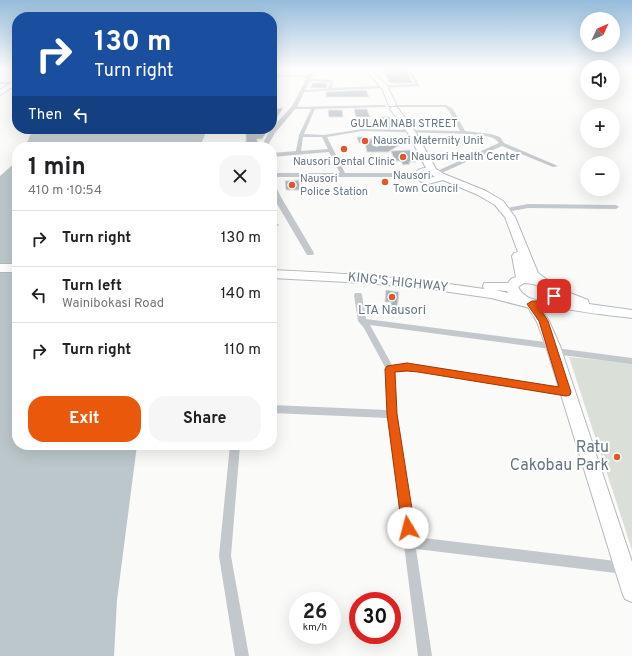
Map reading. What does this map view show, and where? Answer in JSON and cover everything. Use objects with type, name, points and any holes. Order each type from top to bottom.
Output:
[{"type":"highway","points":[[386,99],[390,107],[409,132],[430,175],[489,196],[510,217],[533,275],[541,282],[550,298]]},
{"type":"highway","points":[[503,210],[521,266],[522,279]]},
{"type":"highway","points":[[0,263],[12,264]]},
{"type":"highway","points":[[0,268],[12,268]]},
{"type":"highway","name":"KING'S HIGHWAY","points":[[277,269],[512,287]]},
{"type":"highway","name":"KING'S HIGHWAY","points":[[277,274],[411,283],[485,292],[541,305],[550,298]]},
{"type":"highway","points":[[527,302],[517,296],[512,287],[515,282],[522,279],[531,279],[541,282]]},
{"type":"main road","points":[[543,321],[550,298],[603,311],[632,314]]},
{"type":"main road","points":[[527,302],[543,321],[632,592]]},
{"type":"street","points":[[277,127],[299,99]]},
{"type":"street","points":[[293,108],[446,106],[451,110],[463,133]]},
{"type":"street","points":[[298,153],[298,143],[314,108]]},
{"type":"street","name":"GULAM NABI STREET","points":[[301,135],[324,136],[362,130],[463,133],[494,136],[502,144]]},
{"type":"street","points":[[324,136],[343,175]]},
{"type":"street","points":[[277,176],[430,175],[502,144],[555,166]]},
{"type":"street","points":[[277,155],[330,150]]},
{"type":"street","points":[[277,204],[310,253]]},
{"type":"street","points":[[503,210],[528,206],[616,207]]},
{"type":"street","points":[[358,295],[362,321],[367,326],[390,369],[392,414],[425,656]]},
{"type":"street","points":[[362,321],[632,361]]},
{"type":"street","points":[[390,369],[413,368],[566,392]]},
{"type":"street","points":[[277,409],[392,414]]},
{"type":"street","points":[[235,450],[225,556],[242,656]]},
{"type":"street","points":[[410,542],[624,568]]},
{"type":"shaded area","points":[[31,134],[205,134],[202,142],[27,142]]},
{"type":"shaded area","points":[[12,165],[12,450],[136,450],[117,600],[114,656],[0,656],[0,176]]},
{"type":"shaded area","name":"Ratu Cakobau Park","points":[[569,357],[632,363],[632,550]]},
{"type":"building","points":[[283,108],[277,117],[277,109]]},
{"type":"building","points":[[354,109],[367,109],[370,117],[356,117]]},
{"type":"building","points":[[328,110],[342,110],[343,117],[329,117]]},
{"type":"building","points":[[380,117],[390,117],[395,128],[384,128]]},
{"type":"building","points":[[246,134],[266,134],[262,139],[257,139],[257,142],[246,142]]},
{"type":"building","points":[[357,137],[368,137],[368,139],[373,139],[376,147],[389,140],[401,144],[388,152],[367,152],[365,143],[359,143]]},
{"type":"building","name":"Nausori Health Center","points":[[410,150],[416,162],[409,162],[410,164],[403,165],[401,161],[395,161],[391,151]]},
{"type":"building","name":"Nausori Police Station","points":[[299,180],[300,190],[286,190],[285,181]]},
{"type":"building","name":"LTA Nausori","points":[[386,290],[399,292],[397,310],[390,309],[391,302],[385,302]]},
{"type":"place","name":"Nausori Maternity Unit","points":[[365,141]]},
{"type":"place","name":"Nausori Dental Clinic","points":[[344,149]]},
{"type":"place","name":"Nausori Health Center","points":[[403,157]]},
{"type":"place","name":"Nausori Town Council","points":[[385,182]]},
{"type":"place","name":"Nausori Police Station","points":[[292,185]]},
{"type":"place","name":"LTA Nausori","points":[[392,297]]},
{"type":"place","name":"Ratu Cakobau Park","points":[[617,457]]},
{"type":"route","points":[[408,528],[392,414],[390,369],[407,367],[418,368],[566,392],[543,321],[532,304],[541,305],[548,303],[554,296]]}]
